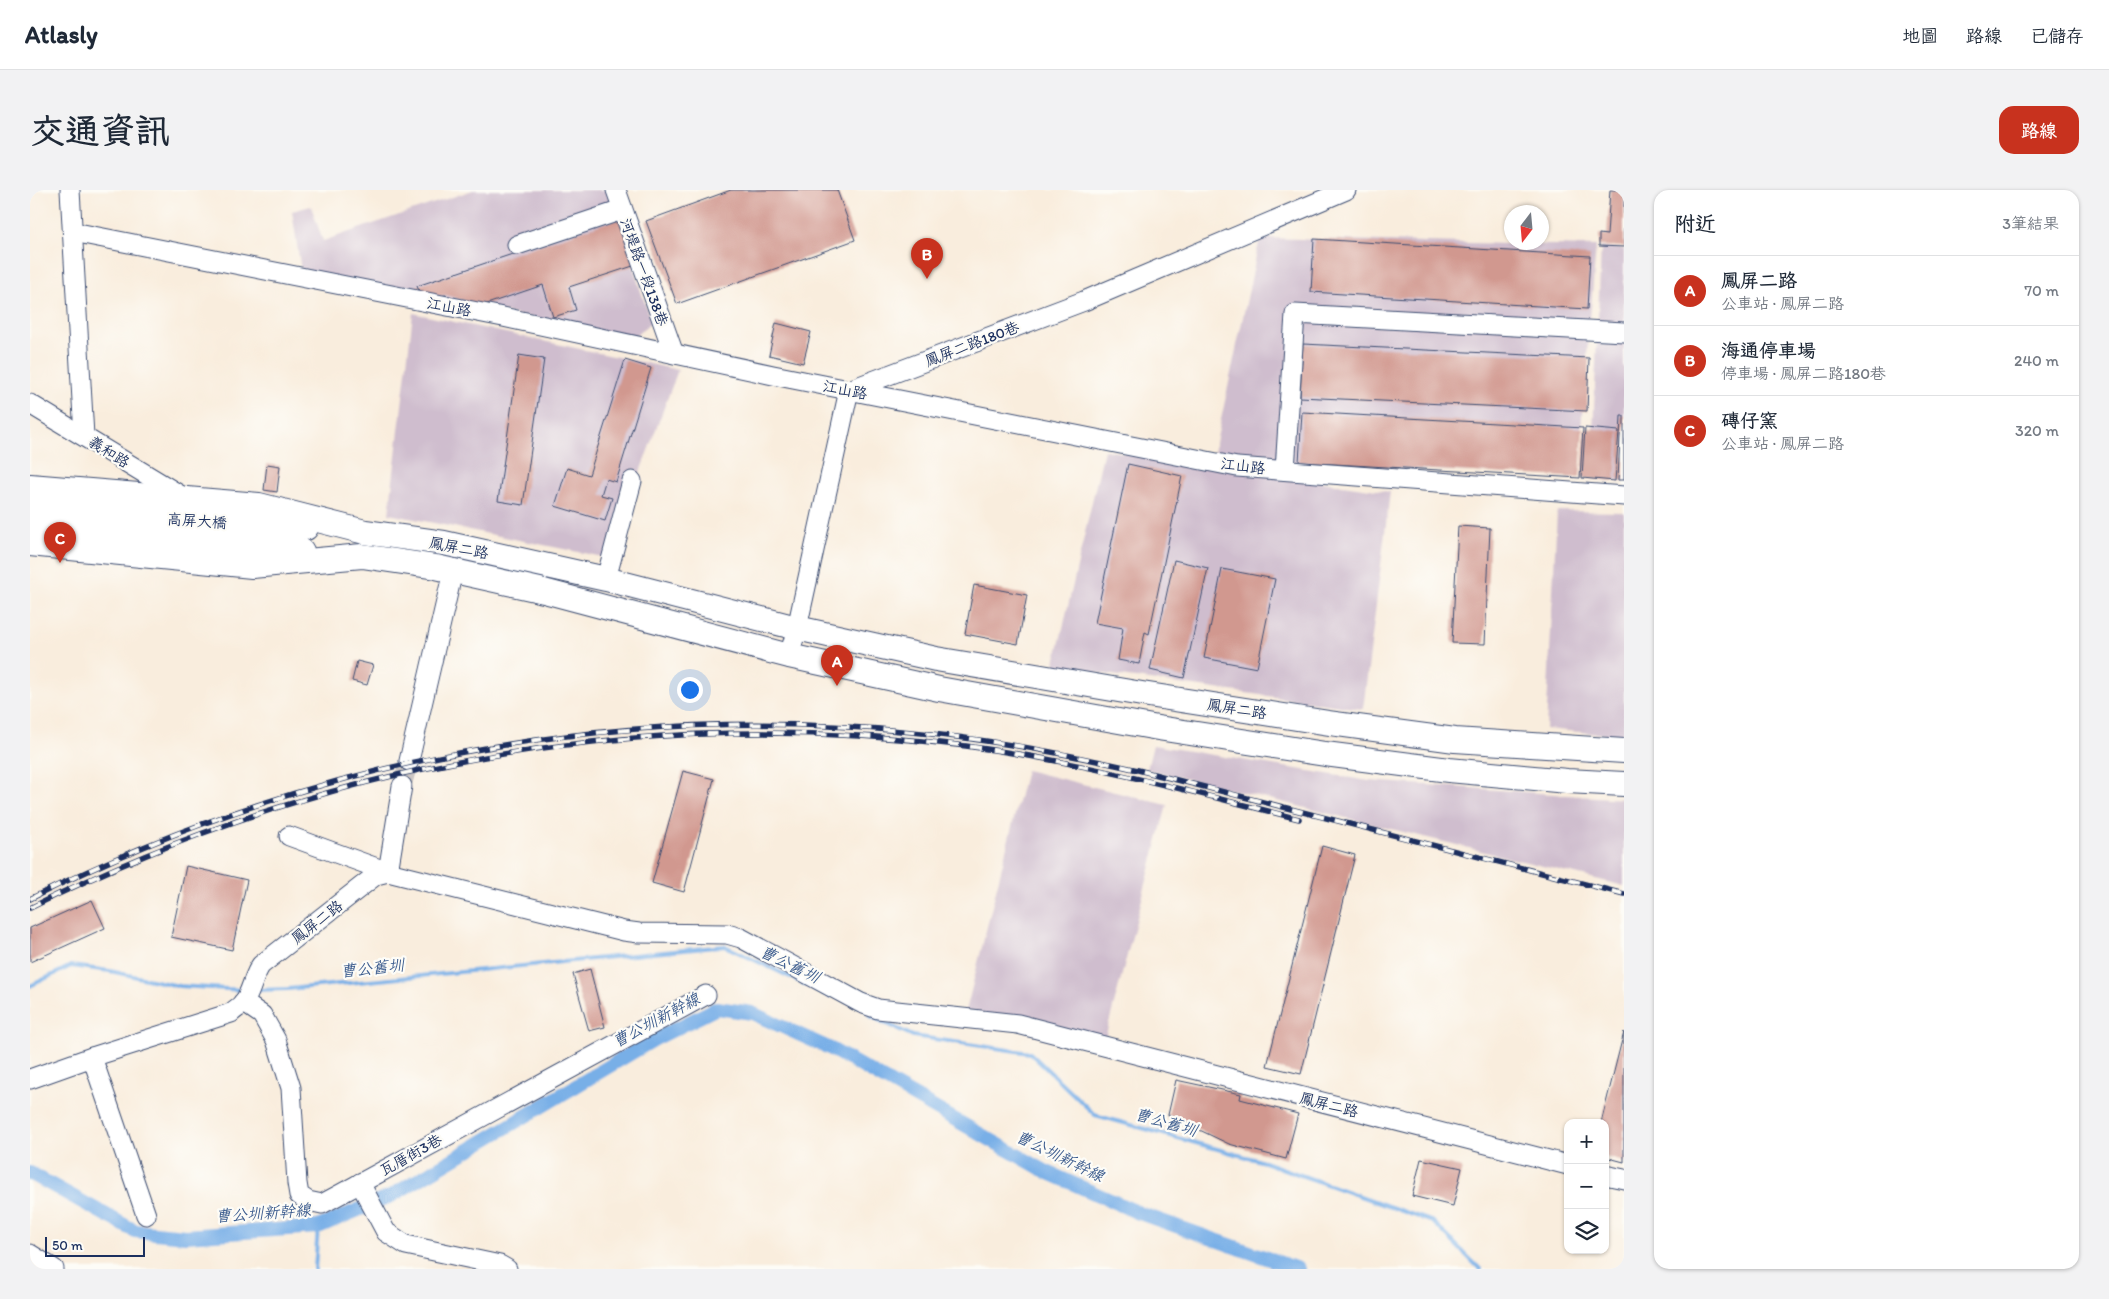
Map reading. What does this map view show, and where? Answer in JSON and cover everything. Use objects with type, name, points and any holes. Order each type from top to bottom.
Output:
[{"type":"main road","name":"鳳屏二路","points":[[30,486],[259,505],[365,532],[444,544],[606,579],[797,628],[936,659],[1176,699],[1329,723],[1455,740],[1624,751]]},
{"type":"main road","name":"高屏大橋","points":[[30,508],[102,515],[365,532]]},
{"type":"main road","name":"高屏大橋","points":[[30,526],[362,556]]},
{"type":"main road","name":"鳳屏二路","points":[[30,544],[252,566],[362,556],[453,571],[544,592],[789,656],[939,689],[1168,730],[1325,754],[1449,770],[1567,781],[1624,784]]},
{"type":"main road","points":[[1168,730],[1176,699]]},
{"type":"street","points":[[70,190],[84,436]]},
{"type":"street","name":"河堤路一段138巷","points":[[616,190],[674,354]]},
{"type":"street","name":"鳳屏二路180巷","points":[[849,390],[1084,301],[1346,190]]},
{"type":"street","points":[[517,245],[622,210]]},
{"type":"street","name":"江山路","points":[[73,232],[503,317],[849,390],[1237,466],[1624,496]]},
{"type":"street","points":[[1285,470],[1295,314],[1624,332]]},
{"type":"street","points":[[789,656],[797,628],[849,390]]},
{"type":"street","name":"義和路","points":[[30,404],[188,500]]},
{"type":"street","points":[[606,579],[632,481]]},
{"type":"street","points":[[408,761],[453,571]]},
{"type":"street","points":[[289,836],[388,872],[402,786]]},
{"type":"street","name":"鳳屏二路","points":[[246,998],[261,964],[376,875],[388,872],[624,931],[639,933],[727,934],[741,938],[861,1003],[878,1009],[1018,1024],[1564,1164]]},
{"type":"street","name":"瓦厝街3巷","points":[[246,998],[262,1015],[276,1040],[291,1088],[296,1176],[300,1195],[308,1201],[322,1204],[362,1187],[706,995]]},
{"type":"street","points":[[30,1080],[92,1057],[232,1012],[246,998]]},
{"type":"street","points":[[92,1057],[146,1215]]},
{"type":"street","points":[[1609,1176],[1624,1180]]},
{"type":"street","points":[[362,1187],[386,1232],[406,1245],[500,1265],[507,1269]]},
{"type":"street","points":[[30,1254],[54,1269]]},
{"type":"shaded area","points":[[473,190],[608,190],[651,322],[633,338],[301,271],[292,211],[311,206],[323,241]]},
{"type":"shaded area","points":[[1260,238],[1504,244],[1504,250],[1549,250],[1549,245],[1596,246],[1577,477],[1267,462],[1214,452]]},
{"type":"shaded area","points":[[1601,247],[1624,249],[1624,482],[1591,479]]},
{"type":"shaded area","points":[[413,313],[678,370],[608,558],[389,514]]},
{"type":"shaded area","points":[[1104,450],[1390,492],[1363,709],[1054,667]]},
{"type":"shaded area","points":[[1557,511],[1624,512],[1624,736],[1546,729]]},
{"type":"shaded area","points":[[1153,745],[1369,781],[1624,799],[1624,886],[1147,769]]},
{"type":"shaded area","points":[[1026,770],[1167,805],[1105,1038],[966,1011]]},
{"type":"building","points":[[731,190],[837,190],[855,240],[677,304],[646,221]]},
{"type":"building","points":[[1610,190],[1624,190],[1624,247],[1599,246],[1599,234],[1607,235]]},
{"type":"building","points":[[620,218],[636,265],[569,287],[576,310],[553,317],[543,285],[481,306],[446,295],[422,298],[417,286]]},
{"type":"building","points":[[1314,239],[1590,256],[1587,309],[1311,292]]},
{"type":"building","points":[[776,323],[811,332],[803,363],[769,355]]},
{"type":"building","points":[[1303,344],[1589,358],[1587,411],[1300,397]]},
{"type":"building","points":[[519,355],[544,359],[523,505],[498,501]]},
{"type":"building","points":[[625,360],[651,368],[616,482],[606,479],[601,495],[612,498],[605,521],[555,506],[567,468],[589,475]]},
{"type":"building","points":[[1302,412],[1583,428],[1580,478],[1299,462]]},
{"type":"building","points":[[1621,416],[1624,416],[1624,480],[1618,480]]},
{"type":"building","points":[[1585,428],[1619,431],[1615,481],[1582,478]]},
{"type":"building","points":[[267,464],[280,466],[277,492],[264,490]]},
{"type":"building","points":[[1128,464],[1182,476],[1149,634],[1145,632],[1139,664],[1118,660],[1123,628],[1095,623]]},
{"type":"building","points":[[1458,526],[1490,528],[1485,644],[1452,643]]},
{"type":"building","points":[[1174,560],[1208,568],[1184,678],[1150,670]]},
{"type":"building","points":[[1222,569],[1275,579],[1257,668],[1204,658]]},
{"type":"building","points":[[974,585],[1027,595],[1018,644],[965,634]]},
{"type":"building","points":[[357,661],[373,665],[367,685],[352,681]]},
{"type":"building","points":[[683,771],[714,779],[684,892],[652,883]]},
{"type":"building","points":[[1322,846],[1355,855],[1301,1074],[1267,1066]]},
{"type":"building","points":[[186,866],[247,880],[232,950],[171,937]]},
{"type":"building","points":[[92,900],[105,928],[30,962],[30,928]]},
{"type":"building","points":[[590,969],[605,1027],[589,1031],[573,974]]},
{"type":"building","points":[[1624,1032],[1624,1162],[1609,1158],[1609,1119],[1602,1119]]},
{"type":"building","points":[[1176,1080],[1241,1094],[1240,1099],[1298,1114],[1286,1159],[1229,1144],[1168,1115]]},
{"type":"building","points":[[1421,1159],[1462,1168],[1453,1206],[1412,1196]]},
{"type":"waterway","name":"曹公舊圳","points":[[255,990],[288,989],[725,946],[830,996]]},
{"type":"waterway","name":"曹公舊圳","points":[[30,986],[71,966],[110,971],[179,986],[243,990]]},
{"type":"waterway","name":"曹公圳新幹線","points":[[30,1173],[135,1231],[185,1236],[318,1227],[391,1196],[655,1039],[717,1008],[752,1013],[831,1049],[1047,1172],[1139,1213],[1298,1269]]},
{"type":"waterway","name":"曹公舊圳","points":[[870,1016],[913,1036],[1030,1053],[1095,1115],[1264,1162],[1433,1222],[1480,1269]]},
{"type":"waterway","points":[[315,1269],[318,1227]]},
{"type":"tunnel","points":[[402,786],[409,761]]},
{"type":"railway","points":[[30,899],[133,851],[240,811],[349,778],[459,753],[572,736],[685,726],[799,725],[941,735],[1026,747],[1082,758],[1138,770],[1624,894]]},
{"type":"railway","points":[[30,908],[141,857],[254,815],[369,782],[486,757],[604,741],[724,733],[845,735],[966,746],[1092,768],[1299,819]]},
{"type":"place","name":"海通停車場","points":[[927,279]]},
{"type":"place","name":"磚仔窯","points":[[60,563]]},
{"type":"place","name":"鳳屏二路","points":[[837,686]]}]
